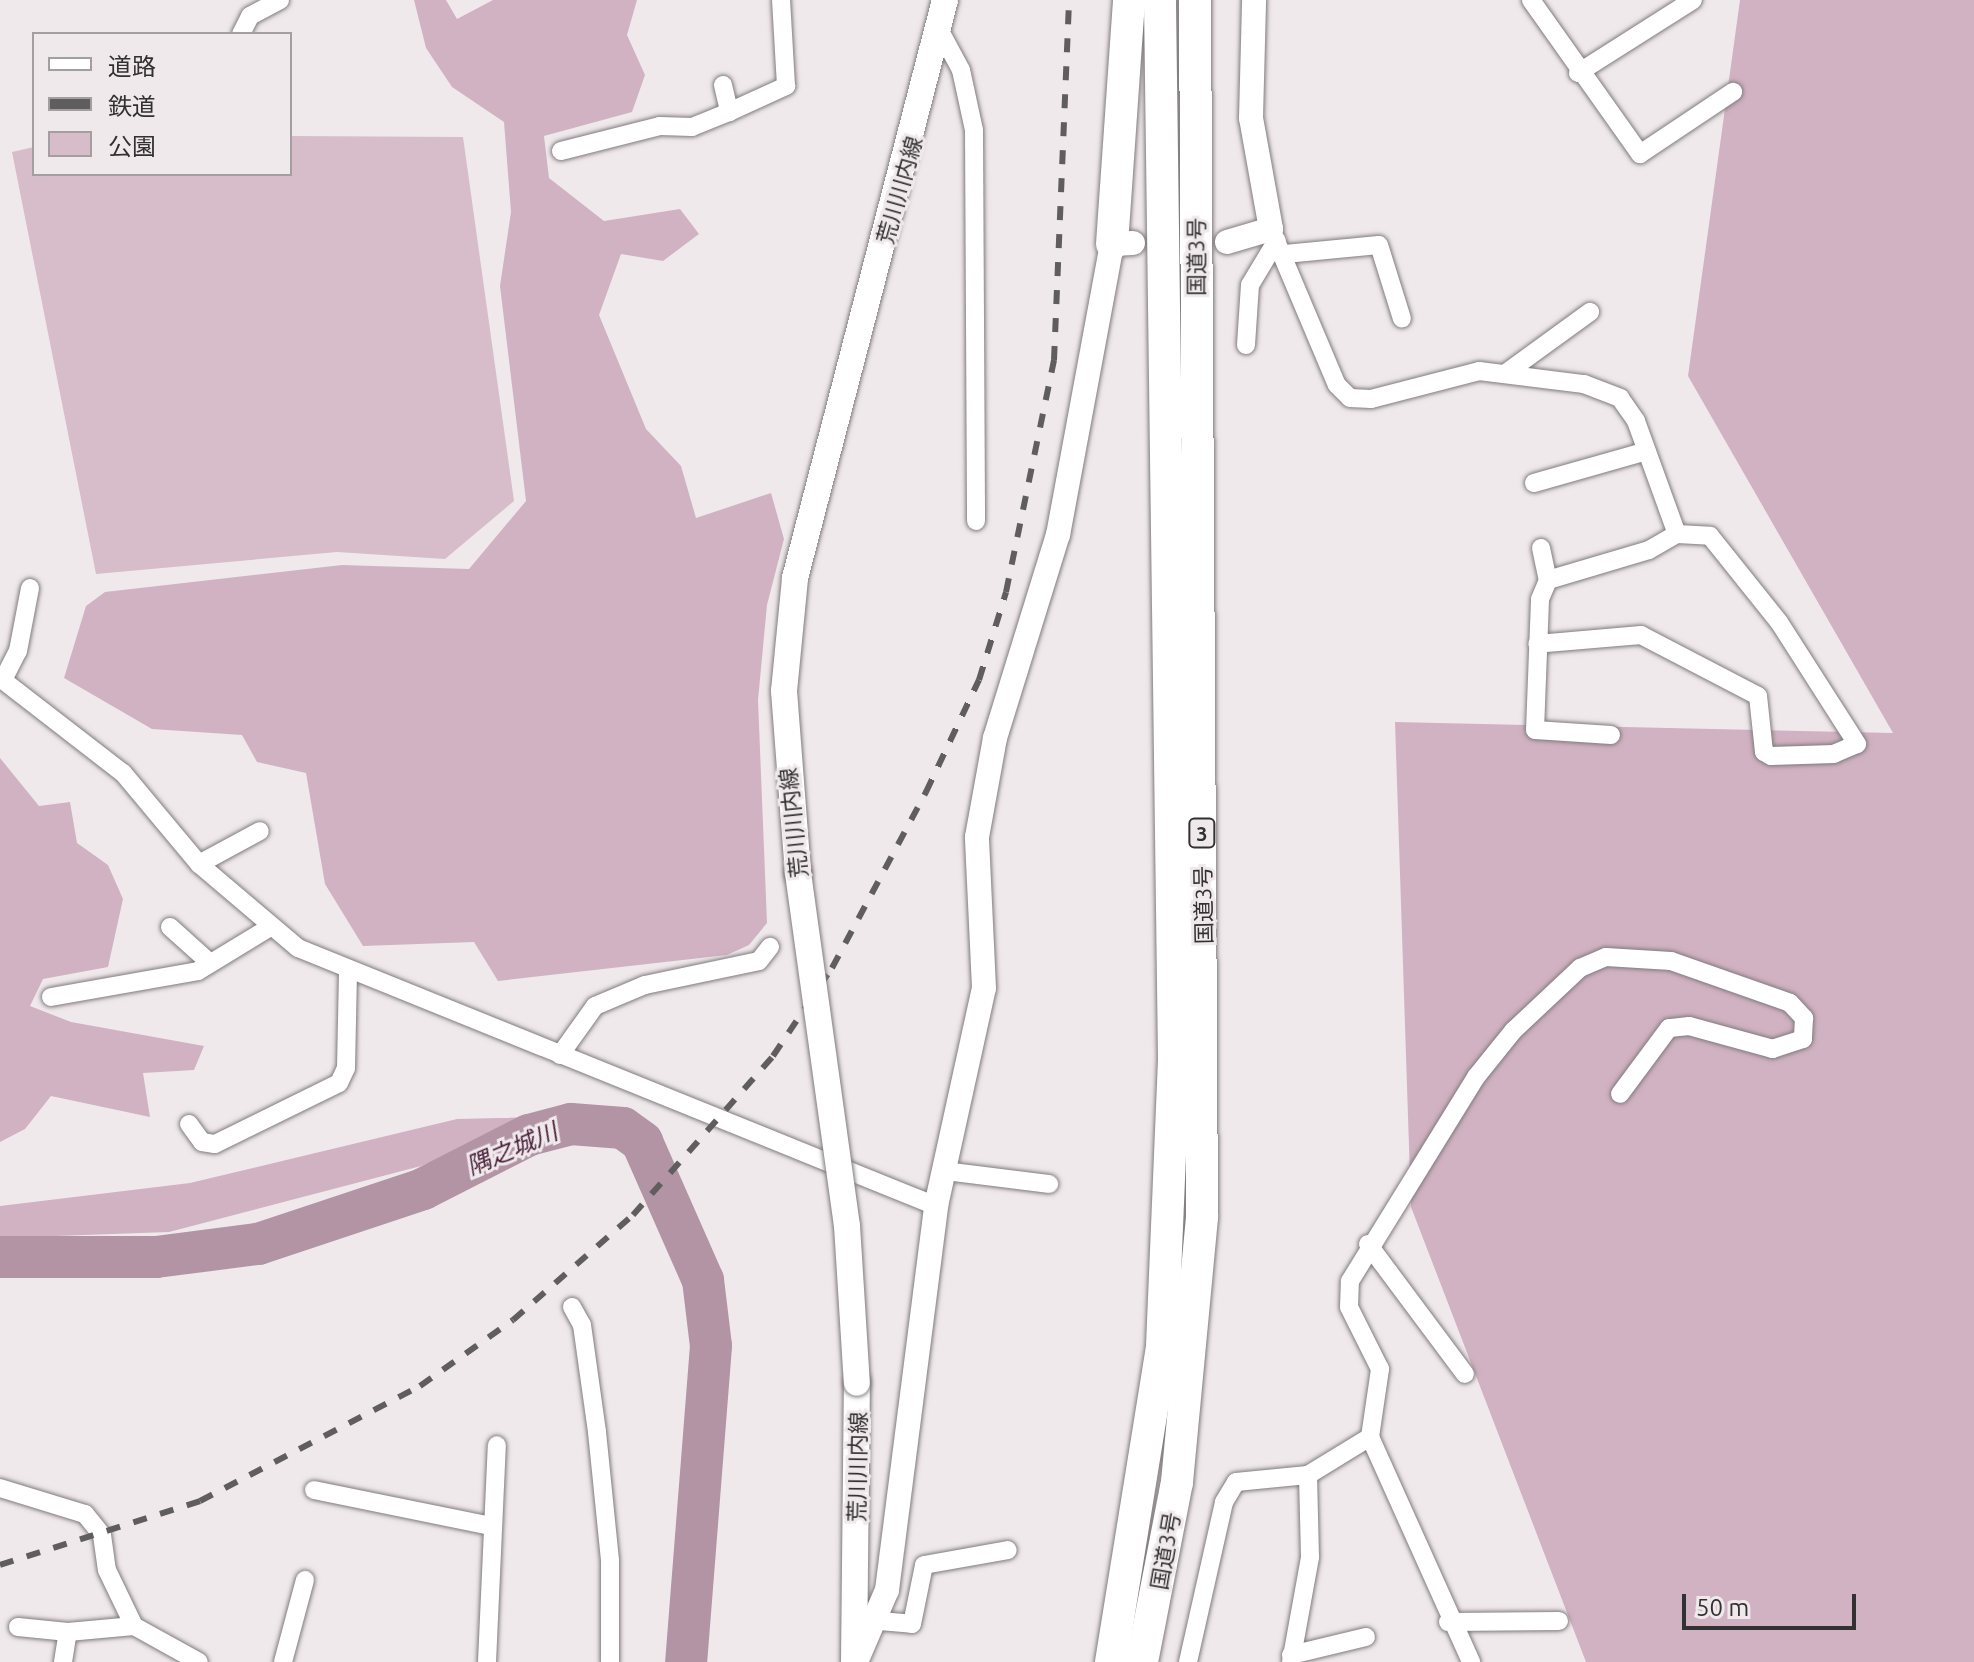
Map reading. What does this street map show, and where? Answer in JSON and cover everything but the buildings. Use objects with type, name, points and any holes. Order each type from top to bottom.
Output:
[{"type":"highway","points":[[1122,244],[1129,0]]},
{"type":"highway","name":"国道3号","points":[[1111,1662],[1162,1346],[1173,1090],[1160,0]]},
{"type":"highway","name":"国道3号","points":[[1142,1662],[1177,1482],[1202,1217],[1195,0]]},
{"type":"main road","name":"荒川川内線","points":[[855,1662],[857,1383],[847,1226],[798,873],[784,691],[795,578],[940,31],[945,0]]},
{"type":"street","points":[[242,32],[250,16],[280,0]]},
{"type":"street","points":[[561,151],[660,126],[692,127],[786,86],[781,0]]},
{"type":"street","points":[[1254,0],[1251,118],[1278,241],[1337,385],[1350,398],[1506,373],[1620,398],[1647,451],[1677,534]]},
{"type":"street","points":[[1531,0],[1578,73],[1640,154],[1733,92]]},
{"type":"street","points":[[1578,73],[1693,0]]},
{"type":"street","points":[[940,31],[961,70],[974,130],[976,521]]},
{"type":"street","points":[[723,85],[729,112]]},
{"type":"street","points":[[1246,345],[1250,285],[1278,241]]},
{"type":"street","points":[[1227,242],[1379,245],[1402,319]]},
{"type":"street","points":[[855,1662],[880,1621],[936,1206],[984,988],[977,837],[990,766],[1058,535],[1122,244]]},
{"type":"street","points":[[1506,373],[1590,312]]},
{"type":"street","points":[[1534,483],[1647,451]]},
{"type":"street","points":[[1537,644],[1641,635],[1758,696],[1764,752],[1771,756],[1834,754],[1857,744],[1779,622],[1710,536],[1677,534],[1649,550],[1548,580]]},
{"type":"street","points":[[1541,548],[1548,580],[1537,644],[1535,730],[1611,735]]},
{"type":"street","points":[[30,588],[18,651],[2,679],[123,773],[199,864],[267,929],[348,969],[936,1206]]},
{"type":"street","points":[[199,864],[260,831]]},
{"type":"street","points":[[170,927],[210,963]]},
{"type":"street","points":[[51,997],[160,983],[210,963],[267,929]]},
{"type":"street","points":[[560,1055],[595,1006],[645,985],[748,965],[770,947]]},
{"type":"street","points":[[1471,1662],[1448,1622],[1370,1437],[1380,1369],[1349,1307],[1350,1281],[1368,1244],[1476,1077],[1580,968],[1606,957],[1671,961],[1790,1003],[1804,1018],[1803,1039],[1793,1048],[1669,1028],[1620,1094]]},
{"type":"street","points":[[189,1124],[202,1142],[215,1144],[339,1083],[346,1068],[348,969]]},
{"type":"street","points":[[945,1171],[1049,1184]]},
{"type":"street","points":[[1368,1244],[1465,1374]]},
{"type":"street","points":[[572,1307],[582,1325],[598,1446],[610,1662]]},
{"type":"street","points":[[1188,1662],[1224,1502],[1236,1482],[1308,1475],[1370,1437]]},
{"type":"street","points":[[487,1662],[495,1580],[491,1526],[497,1445]]},
{"type":"street","points":[[1308,1475],[1310,1557],[1291,1658],[1366,1637]]},
{"type":"street","points":[[0,1488],[85,1514],[102,1535],[107,1570],[134,1626]]},
{"type":"street","points":[[314,1490],[491,1526]]},
{"type":"street","points":[[880,1621],[912,1624],[924,1565],[1008,1550]]},
{"type":"street","points":[[283,1662],[305,1580]]},
{"type":"street","points":[[1448,1622],[1559,1621]]},
{"type":"street","points":[[18,1627],[68,1632],[134,1626],[199,1662]]},
{"type":"street","points":[[63,1662],[68,1632]]},
{"type":"green space","points":[[292,136],[463,137],[514,501],[445,559],[337,552],[96,574],[12,152],[32,147],[32,176],[292,176]]},
{"type":"shaded area","points":[[414,0],[446,0],[457,19],[493,0],[637,0],[627,35],[645,75],[632,112],[544,136],[549,178],[604,221],[680,209],[699,234],[663,261],[621,254],[599,315],[646,429],[681,466],[696,518],[771,493],[784,539],[767,605],[758,700],[767,923],[749,945],[727,955],[498,981],[474,942],[363,946],[325,884],[306,773],[257,762],[242,735],[152,729],[64,678],[86,606],[105,592],[342,565],[469,569],[526,501],[500,286],[511,212],[504,122],[452,87],[426,48]]},
{"type":"shaded area","points":[[1740,0],[1974,0],[1974,1662],[1586,1662],[1411,1207],[1395,722],[1893,733],[1688,376]]},
{"type":"shaded area","points":[[0,758],[39,806],[70,802],[77,843],[108,865],[123,899],[108,967],[43,979],[30,1006],[71,1022],[204,1046],[194,1070],[143,1073],[150,1117],[51,1096],[25,1129],[0,1142]]},
{"type":"shaded area","points":[[542,1117],[421,1166],[169,1232],[0,1238],[0,1206],[190,1183],[457,1119]]},
{"type":"waterway","name":"隅之城川","points":[[0,1257],[156,1257],[258,1244],[423,1189],[529,1135],[571,1124],[623,1128],[642,1142],[703,1280],[711,1346],[686,1662]]},
{"type":"railway","points":[[0,1565],[200,1501],[420,1386],[513,1320],[633,1215],[773,1056],[832,968],[926,792],[979,680],[1006,592],[1054,360],[1069,0]]}]
